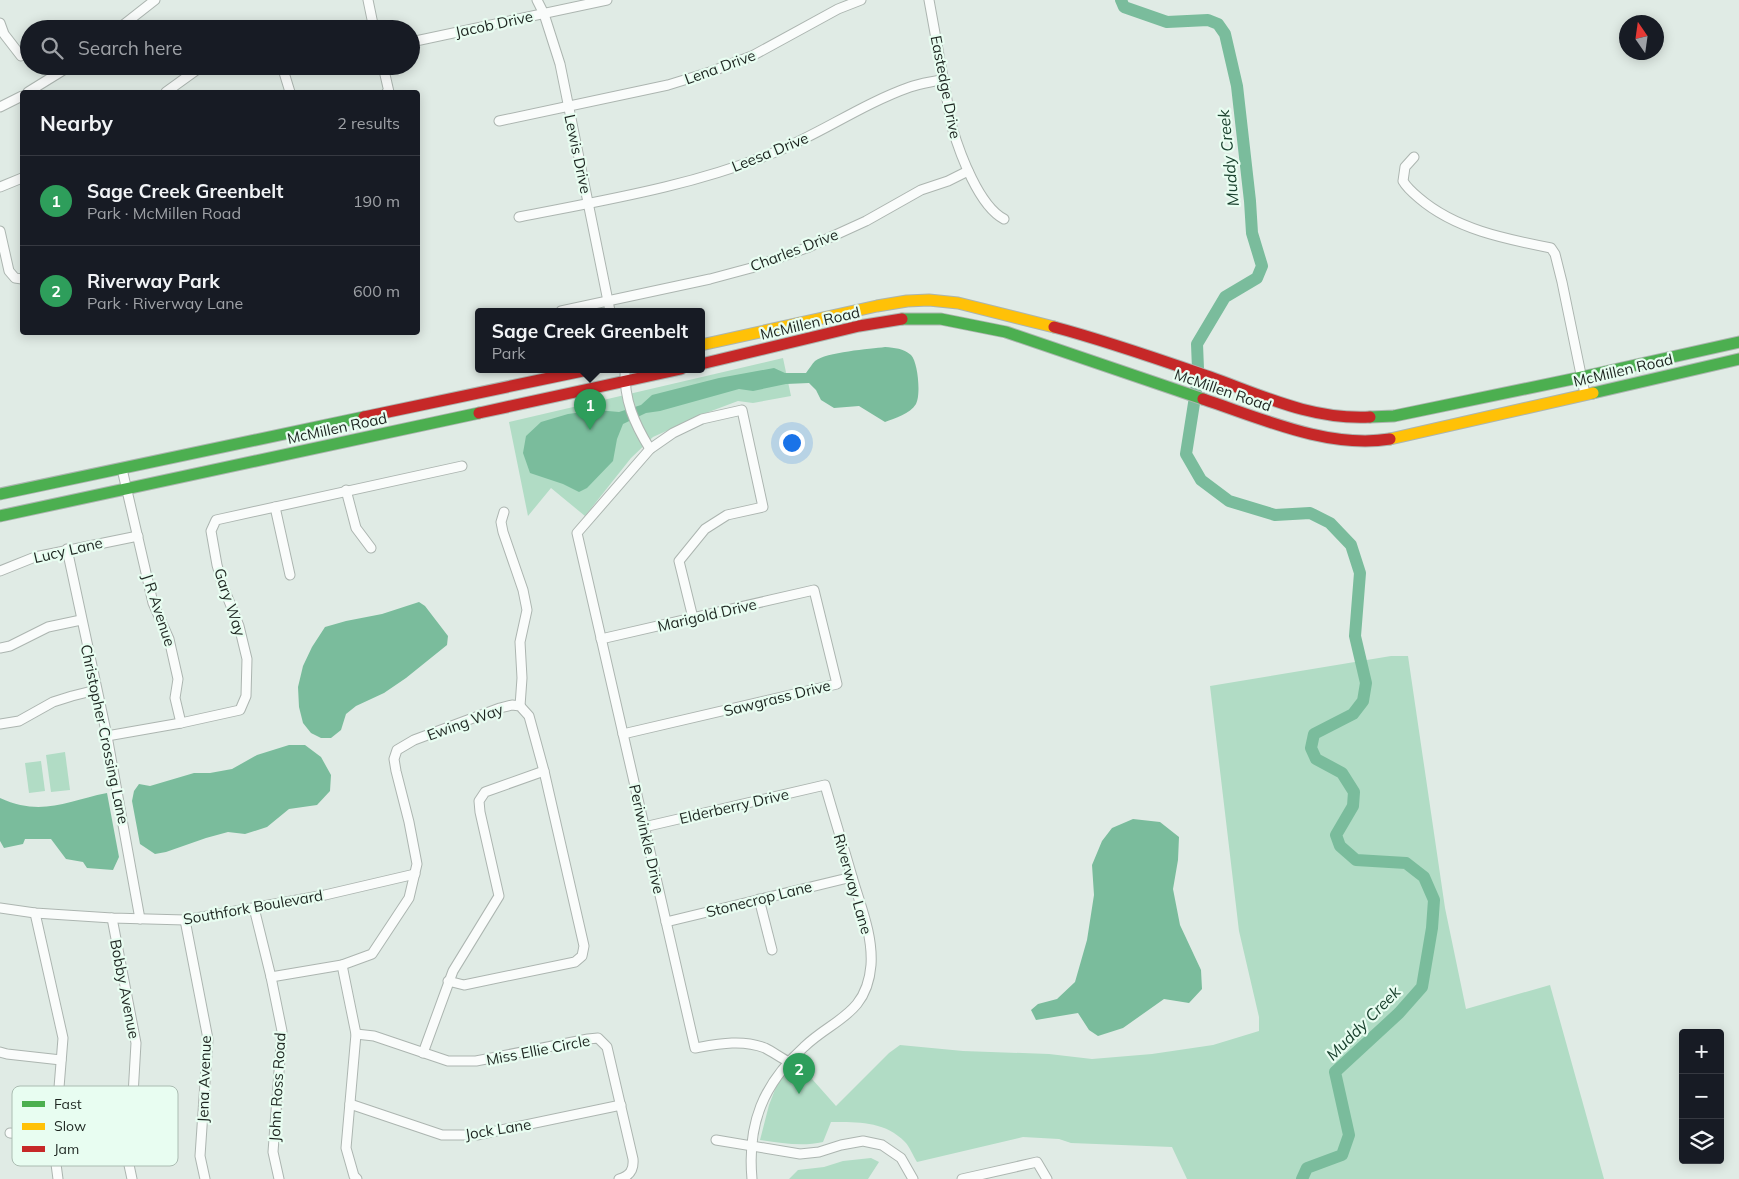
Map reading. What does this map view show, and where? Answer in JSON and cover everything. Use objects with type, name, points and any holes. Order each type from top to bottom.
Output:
[{"type":"main road","name":"McMillen Road","points":[[705,344],[877,306],[907,301],[929,300],[979,307],[1059,327],[1134,350],[1304,411],[1348,418],[1394,416],[1739,342]]},
{"type":"main road","name":"McMillen Road","points":[[705,363],[859,326],[901,319],[941,319],[1006,332],[1295,430],[1337,438],[1374,441],[1388,440],[1739,359]]},
{"type":"main road","name":"McMillen Road","points":[[0,494],[573,373]]},
{"type":"main road","name":"McMillen Road","points":[[0,516],[663,373]]},
{"type":"street","points":[[129,20],[155,0]]},
{"type":"street","points":[[368,0],[372,20]]},
{"type":"street","name":"Lewis Drive","points":[[537,0],[544,14],[560,64],[609,308]]},
{"type":"street","name":"Jacob Drive","points":[[420,40],[607,0]]},
{"type":"street","name":"Lena Drive","points":[[499,121],[668,85],[710,72],[752,56],[838,9],[861,0]]},
{"type":"street","name":"Eastedge Drive","points":[[929,0],[952,127],[958,145],[968,171],[988,206],[996,215],[1004,219]]},
{"type":"street","points":[[0,23],[4,34],[20,55]]},
{"type":"street","points":[[31,90],[55,75]]},
{"type":"street","points":[[169,90],[190,75]]},
{"type":"street","points":[[285,75],[289,90]]},
{"type":"street","points":[[385,75],[388,90]]},
{"type":"street","name":"Leesa Drive","points":[[519,217],[665,187],[719,172],[788,146],[819,132],[870,104],[912,86],[944,79]]},
{"type":"street","points":[[0,107],[20,97]]},
{"type":"street","points":[[1414,157],[1405,167],[1404,181],[1411,191],[1431,208],[1481,232],[1551,248],[1555,254],[1562,282],[1585,394]]},
{"type":"street","name":"Charles Drive","points":[[575,308],[752,268],[801,250],[866,221],[921,190],[948,181],[968,171]]},
{"type":"street","points":[[0,187],[20,179]]},
{"type":"street","points":[[0,231],[9,272],[19,279]]},
{"type":"street","points":[[618,373],[624,382]]},
{"type":"street","points":[[625,373],[624,382],[635,423],[650,449],[673,433],[702,419],[742,410],[763,507],[727,515],[706,529],[679,561],[693,618]]},
{"type":"street","name":"Periwinkle Drive","points":[[650,449],[577,533],[601,639],[695,1048],[726,1043],[746,1044],[765,1048],[789,1062]]},
{"type":"street","name":"Gary Way","points":[[107,736],[240,710],[246,696],[247,659],[239,626],[223,586],[211,531],[212,525],[216,520],[462,466]]},
{"type":"street","name":"J R Avenue","points":[[122,469],[153,603],[169,639],[178,679],[175,698],[181,723]]},
{"type":"street","points":[[346,490],[356,528],[371,548]]},
{"type":"street","points":[[274,507],[290,575]]},
{"type":"street","points":[[504,512],[501,522],[503,532],[523,590],[527,610],[520,642],[522,678],[520,706]]},
{"type":"street","name":"Lucy Lane","points":[[0,571],[35,556],[138,536]]},
{"type":"street","name":"Christopher Crossing Lane","points":[[67,550],[107,736],[140,919]]},
{"type":"street","name":"Marigold Drive","points":[[601,639],[814,590]]},
{"type":"street","name":"Sawgrass Drive","points":[[623,734],[837,684],[814,590]]},
{"type":"street","points":[[0,648],[10,646],[48,627],[81,620]]},
{"type":"street","points":[[0,724],[19,722],[53,702],[96,690]]},
{"type":"street","name":"Ewing Way","points":[[271,977],[342,965],[372,954],[409,898],[417,864],[394,759],[397,750],[414,740],[500,708],[512,705],[520,706],[528,716],[544,771],[584,946],[582,956],[576,962],[464,985],[448,981]]},
{"type":"street","points":[[423,1053],[448,981],[499,896],[479,800],[485,792],[544,771]]},
{"type":"street","name":"Elderberry Drive","points":[[644,827],[825,785]]},
{"type":"street","name":"Riverway Lane","points":[[752,1179],[753,1132],[758,1109],[769,1086],[805,1046],[853,1010],[866,989],[871,965],[869,936],[825,785]]},
{"type":"street","name":"Southfork Boulevard","points":[[0,908],[35,913],[112,918],[185,920],[325,895],[415,874]]},
{"type":"street","name":"Stonecrop Lane","points":[[666,922],[852,877]]},
{"type":"street","points":[[760,899],[772,950]]},
{"type":"street","name":"John Ross Road","points":[[254,908],[282,1031],[273,1152],[278,1179]]},
{"type":"street","points":[[35,913],[63,1038],[60,1086]]},
{"type":"street","name":"Bobby Avenue","points":[[112,918],[136,1043],[134,1086]]},
{"type":"street","name":"Jena Avenue","points":[[185,920],[208,1039],[200,1156],[205,1179]]},
{"type":"street","points":[[342,965],[356,1034],[346,1148],[354,1176],[357,1179]]},
{"type":"street","name":"Miss Ellie Circle","points":[[356,1034],[374,1036],[448,1061],[476,1061],[588,1038],[598,1038],[607,1047],[634,1159],[634,1168],[630,1174],[619,1179]]},
{"type":"street","points":[[0,1052],[62,1060]]},
{"type":"street","name":"Jock Lane","points":[[350,1104],[442,1135],[477,1135],[620,1105]]},
{"type":"street","points":[[716,1140],[800,1154],[819,1152],[841,1144],[864,1141],[882,1145],[901,1158],[913,1179]]},
{"type":"street","points":[[962,1179],[1037,1162],[1047,1179]]},
{"type":"street","points":[[56,1166],[58,1179]]},
{"type":"street","name":"Bobby Avenue","points":[[129,1166],[132,1179]]},
{"type":"shaded area","points":[[885,347],[896,348],[911,355],[917,371],[918,400],[910,410],[885,422],[859,406],[834,408],[821,400],[816,390],[809,383],[786,384],[753,391],[739,389],[660,411],[646,413],[623,424],[617,439],[613,461],[587,488],[579,492],[563,484],[530,473],[523,453],[526,436],[541,422],[568,414],[597,410],[619,412],[641,405],[652,395],[719,378],[774,368],[785,373],[806,373],[815,361],[828,355]]},
{"type":"shaded area","points":[[783,358],[791,396],[753,403],[738,401],[653,437],[631,458],[585,516],[551,488],[528,516],[509,422]]},
{"type":"shaded area","points":[[419,602],[425,606],[448,636],[447,645],[406,678],[384,693],[356,706],[346,714],[341,730],[331,738],[321,738],[311,733],[303,723],[299,707],[298,687],[303,666],[325,627],[382,614]]},
{"type":"shaded area","points":[[1391,656],[1408,656],[1445,908],[1466,1009],[1550,985],[1604,1179],[1187,1179],[1172,1147],[1071,1143],[1059,1139],[1023,1137],[917,1162],[907,1144],[889,1130],[880,1126],[851,1122],[831,1122],[823,1142],[800,1144],[760,1140],[769,1105],[778,1082],[797,1062],[836,1106],[889,1053],[900,1045],[963,1051],[1049,1054],[1092,1059],[1152,1054],[1213,1045],[1259,1031],[1259,1017],[1239,931],[1210,686]]},
{"type":"shaded area","points":[[289,745],[305,745],[321,757],[331,775],[330,791],[317,805],[289,809],[267,827],[245,834],[228,832],[166,852],[155,854],[140,844],[132,801],[134,791],[139,784],[150,786],[194,773],[210,773],[232,769],[257,755]]},
{"type":"shaded area","points":[[65,752],[70,790],[51,792],[46,755]]},
{"type":"shaded area","points":[[41,761],[45,791],[29,793],[25,763]]},
{"type":"shaded area","points":[[107,793],[119,857],[113,870],[87,868],[83,862],[66,859],[51,839],[25,839],[23,844],[4,848],[0,841],[0,798],[15,804],[42,807],[54,806]]},
{"type":"shaded area","points":[[1133,819],[1160,822],[1179,837],[1178,860],[1173,889],[1180,925],[1201,970],[1202,989],[1189,1003],[1164,999],[1123,1028],[1098,1036],[1089,1030],[1078,1013],[1036,1020],[1031,1010],[1038,1004],[1057,999],[1075,982],[1087,940],[1094,895],[1092,865],[1102,841],[1112,828]]},
{"type":"shaded area","points":[[871,1158],[879,1162],[868,1179],[789,1179],[798,1170],[824,1167],[843,1161]]},
{"type":"waterway","name":"Muddy Creek","points":[[1121,0],[1124,7],[1167,22],[1208,20],[1218,24],[1225,34],[1237,86],[1252,233],[1262,266],[1257,278],[1225,297],[1197,344],[1198,369]]},
{"type":"waterway","name":"Muddy Creek","points":[[1198,378],[1186,454],[1201,480],[1229,501],[1275,515],[1310,513],[1330,523],[1351,545],[1360,573],[1355,636],[1366,683],[1363,701],[1353,714],[1314,734],[1311,748],[1316,759],[1342,773],[1354,792],[1353,806],[1336,835],[1340,846],[1356,860],[1406,863],[1424,877],[1434,900],[1432,928],[1422,987],[1399,1013],[1335,1072],[1349,1135],[1342,1155],[1307,1168],[1302,1179]]},
{"type":"traffic: fast","points":[[902,319],[941,319],[1006,332],[1203,399]]},
{"type":"traffic: fast","points":[[1370,417],[1394,416],[1739,342]]},
{"type":"traffic: fast","points":[[1593,393],[1739,359]]},
{"type":"traffic: fast","points":[[0,516],[479,413]]},
{"type":"traffic: fast","points":[[0,494],[364,417]]},
{"type":"traffic: slow","points":[[705,344],[907,301],[929,300],[958,303],[1054,327]]},
{"type":"traffic: slow","points":[[1390,439],[1593,393]]},
{"type":"traffic: jam","points":[[705,363],[859,326],[902,319]]},
{"type":"traffic: jam","points":[[1054,327],[1152,357],[1308,411],[1328,415],[1370,417]]},
{"type":"traffic: jam","points":[[364,417],[573,373]]},
{"type":"traffic: jam","points":[[479,413],[663,373]]},
{"type":"traffic: jam","points":[[1203,399],[1271,423],[1319,436],[1343,440],[1367,441],[1390,439]]},
{"type":"place","name":"Sage Creek Greenbelt","points":[[590,430]]},
{"type":"place","name":"Riverway Park","points":[[799,1094]]}]
